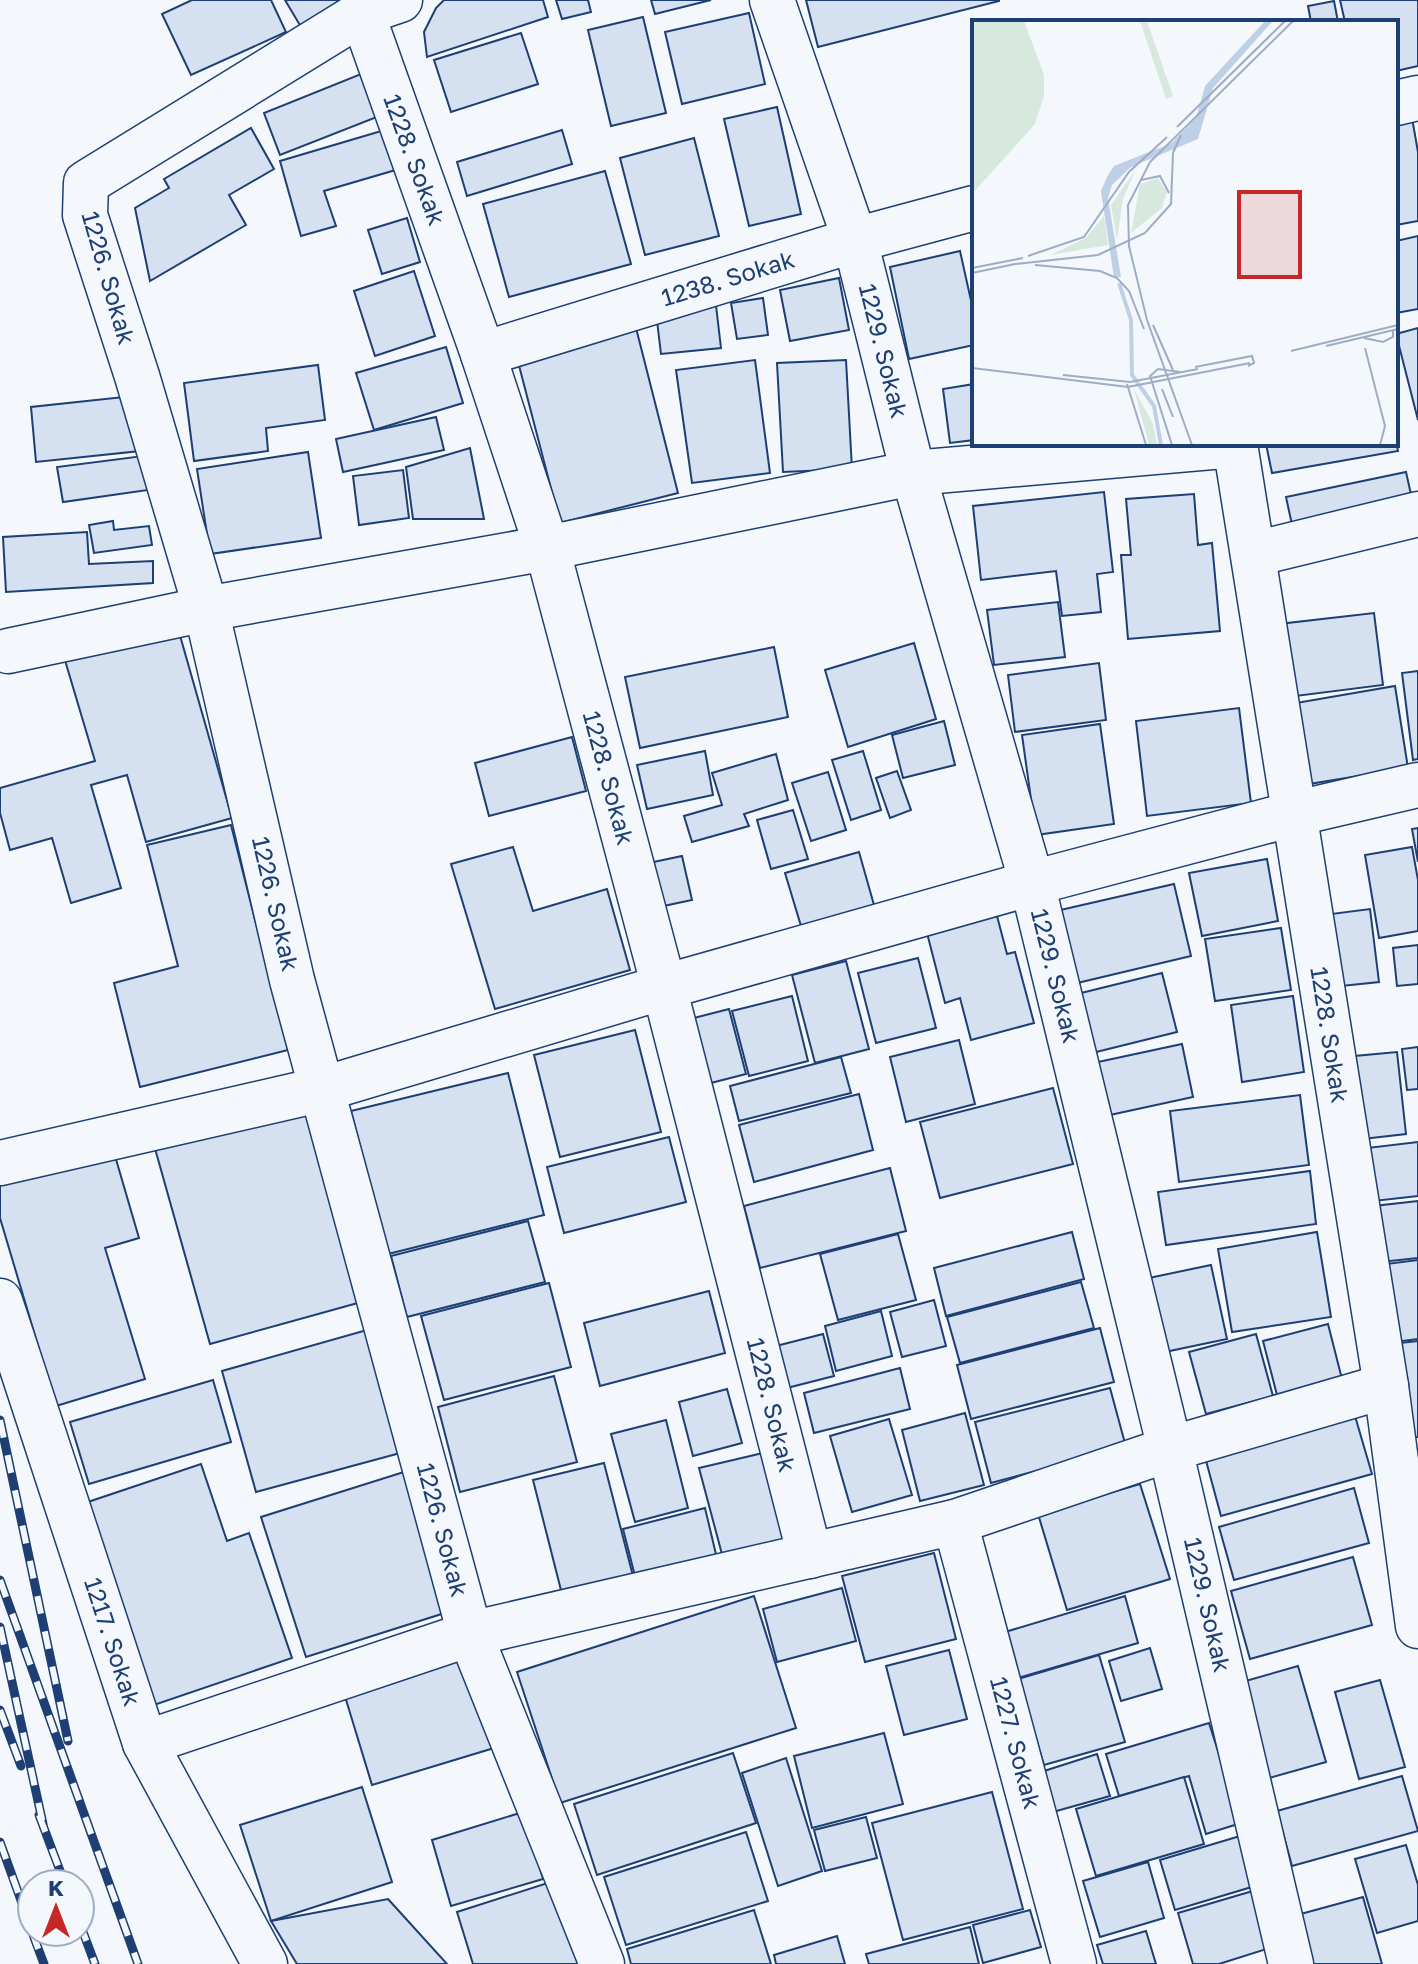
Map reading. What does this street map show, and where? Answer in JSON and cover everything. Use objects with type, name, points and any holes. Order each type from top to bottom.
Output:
[{"type":"street","name":"1229. Sokak","points":[[772,0],[855,240],[913,473],[1032,883],[1291,1964]]},
{"type":"street","name":"1228. Sokak","points":[[381,6],[483,354],[547,548],[810,1556]]},
{"type":"street","name":"1226. Sokak","points":[[381,6],[86,183],[85,215],[137,376],[206,609],[292,980],[470,1634],[602,1964]]},
{"type":"street","points":[[1398,103],[1418,98]]},
{"type":"street","name":"1238. Sokak","points":[[483,354],[855,240],[972,209]]},
{"type":"street","points":[[8,651],[206,609],[547,548],[913,473],[1213,446]]},
{"type":"street","name":"1228. Sokak","points":[[1235,446],[1386,1386],[1418,1626]]},
{"type":"street","points":[[1254,554],[1418,514]]},
{"type":"street","points":[[0,1163],[323,1089],[664,987],[1032,883],[1293,814],[1418,785]]},
{"type":"street","name":"1217. Sokak","points":[[0,1301],[145,1743],[265,1964]]},
{"type":"street","points":[[145,1743],[470,1634],[955,1522],[1170,1449],[1386,1386]]},
{"type":"street","name":"1227. Sokak","points":[[955,1522],[1074,1964]]},
{"type":"building","points":[[192,0],[271,0],[286,32],[191,75],[162,14]]},
{"type":"building","points":[[285,0],[346,0],[301,27]]},
{"type":"building","points":[[444,0],[543,0],[548,17],[427,57],[424,32],[436,8]]},
{"type":"building","points":[[556,0],[588,0],[591,12],[562,19]]},
{"type":"building","points":[[651,0],[711,0],[655,14]]},
{"type":"building","points":[[806,0],[999,0],[999,1],[818,47]]},
{"type":"building","points":[[1340,0],[1418,0],[1418,66],[1398,71],[1398,20],[1345,20]]},
{"type":"building","points":[[1334,1],[1338,20],[1311,20],[1308,6]]},
{"type":"building","points":[[749,13],[765,84],[682,104],[665,32]]},
{"type":"building","points":[[643,17],[666,113],[611,126],[588,30]]},
{"type":"building","points":[[521,33],[538,84],[451,112],[434,60]]},
{"type":"building","points":[[366,72],[382,115],[280,155],[264,113]]},
{"type":"building","points":[[777,107],[801,214],[749,226],[724,119]]},
{"type":"building","points":[[1412,118],[1418,152],[1418,221],[1398,225],[1398,121]]},
{"type":"building","points":[[251,128],[274,169],[229,195],[246,225],[150,281],[135,208],[169,188],[164,179]]},
{"type":"building","points":[[388,129],[399,169],[324,191],[336,226],[301,236],[280,161]]},
{"type":"building","points":[[562,130],[572,164],[467,196],[457,162]]},
{"type":"building","points":[[694,138],[719,236],[645,255],[620,158]]},
{"type":"building","points":[[605,171],[631,264],[509,297],[483,204]]},
{"type":"building","points":[[407,218],[420,262],[382,274],[368,230]]},
{"type":"building","points":[[1418,236],[1418,309],[1398,313],[1398,241]]},
{"type":"building","points":[[960,251],[972,305],[972,345],[909,359],[890,267]]},
{"type":"building","points":[[414,271],[435,336],[375,356],[354,291]]},
{"type":"building","points":[[839,278],[849,330],[790,341],[780,290]]},
{"type":"building","points":[[715,297],[721,348],[661,354],[655,304]]},
{"type":"building","points":[[763,298],[768,335],[737,339],[731,303]]},
{"type":"building","points":[[635,324],[678,493],[560,523],[516,354]]},
{"type":"building","points":[[1418,328],[1418,420],[1398,342],[1398,333]]},
{"type":"building","points":[[446,347],[463,403],[374,430],[356,373]]},
{"type":"building","points":[[755,360],[770,473],[692,483],[676,370]]},
{"type":"building","points":[[846,360],[852,469],[783,472],[777,363]]},
{"type":"building","points":[[318,365],[325,420],[266,428],[268,451],[194,461],[184,383]]},
{"type":"building","points":[[972,384],[972,440],[950,443],[943,389]]},
{"type":"building","points":[[133,396],[140,451],[36,462],[31,407]]},
{"type":"building","points":[[436,417],[444,450],[343,472],[336,439]]},
{"type":"building","points":[[1266,446],[1397,446],[1398,451],[1272,473]]},
{"type":"building","points":[[470,448],[484,519],[413,519],[406,467]]},
{"type":"building","points":[[308,452],[321,538],[210,554],[197,469]]},
{"type":"building","points":[[143,456],[148,490],[63,502],[57,467]]},
{"type":"building","points":[[403,470],[409,518],[359,525],[353,476]]},
{"type":"building","points":[[1406,472],[1414,508],[1294,534],[1286,497]]},
{"type":"building","points":[[1104,492],[1113,572],[1097,574],[1101,612],[1062,616],[1056,571],[981,580],[973,506]]},
{"type":"building","points":[[1194,494],[1198,545],[1212,543],[1220,631],[1128,639],[1121,555],[1131,555],[1126,499]]},
{"type":"building","points":[[113,521],[114,530],[149,526],[152,545],[94,553],[89,525]]},
{"type":"building","points":[[87,532],[89,564],[153,561],[153,583],[6,592],[3,537]]},
{"type":"building","points":[[1058,602],[1065,657],[994,665],[987,610]]},
{"type":"building","points":[[1374,613],[1383,685],[1288,697],[1279,624]]},
{"type":"building","points":[[177,625],[232,818],[146,842],[127,775],[91,785],[121,888],[71,903],[52,838],[10,850],[0,813],[0,788],[95,761],[64,657]]},
{"type":"building","points":[[914,643],[936,719],[848,747],[825,670]]},
{"type":"building","points":[[774,647],[788,717],[640,748],[625,677]]},
{"type":"building","points":[[1099,663],[1106,720],[1015,732],[1008,675]]},
{"type":"building","points":[[1418,671],[1418,759],[1413,760],[1402,673]]},
{"type":"building","points":[[1395,686],[1408,768],[1309,784],[1296,703]]},
{"type":"building","points":[[1239,708],[1251,803],[1147,816],[1136,721]]},
{"type":"building","points":[[944,721],[955,765],[903,778],[892,735]]},
{"type":"building","points":[[1100,724],[1114,824],[1036,835],[1022,735]]},
{"type":"building","points":[[572,737],[586,791],[489,816],[475,763]]},
{"type":"building","points":[[705,751],[713,795],[647,809],[637,765]]},
{"type":"building","points":[[863,751],[881,810],[851,820],[832,760]]},
{"type":"building","points":[[776,754],[788,800],[744,814],[749,826],[692,842],[684,816],[722,805],[712,773]]},
{"type":"building","points":[[897,771],[911,810],[890,818],[876,778]]},
{"type":"building","points":[[828,772],[846,830],[811,841],[792,783]]},
{"type":"building","points":[[793,810],[808,859],[771,869],[757,820]]},
{"type":"building","points":[[231,825],[288,1050],[140,1087],[114,983],[178,966],[147,845]]},
{"type":"building","points":[[1418,828],[1418,862],[1412,829]]},
{"type":"building","points":[[513,847],[533,911],[607,889],[630,970],[495,1009],[451,864]]},
{"type":"building","points":[[1412,847],[1418,880],[1418,931],[1379,938],[1365,855]]},
{"type":"building","points":[[859,852],[874,905],[801,926],[785,873]]},
{"type":"building","points":[[682,856],[692,900],[654,908],[644,864]]},
{"type":"building","points":[[1267,859],[1278,921],[1202,936],[1189,873]]},
{"type":"building","points":[[1174,884],[1191,956],[1073,984],[1056,911]]},
{"type":"building","points":[[1370,909],[1379,982],[1332,987],[1323,915]]},
{"type":"building","points":[[997,916],[1007,954],[1015,952],[1034,1023],[971,1040],[960,998],[945,1003],[927,933]]},
{"type":"building","points":[[1281,928],[1291,990],[1215,1001],[1205,939]]},
{"type":"building","points":[[1418,945],[1418,984],[1397,986],[1393,948]]},
{"type":"building","points":[[918,958],[936,1028],[876,1043],[858,973]]},
{"type":"building","points":[[846,961],[869,1049],[815,1063],[792,975]]},
{"type":"building","points":[[1162,973],[1177,1032],[1084,1055],[1069,996]]},
{"type":"building","points":[[792,996],[808,1061],[749,1076],[732,1011]]},
{"type":"building","points":[[1293,996],[1304,1072],[1242,1082],[1231,1005]]},
{"type":"building","points":[[729,1009],[746,1074],[707,1084],[690,1019]]},
{"type":"building","points":[[635,1030],[661,1132],[560,1157],[534,1055]]},
{"type":"building","points":[[959,1040],[975,1104],[906,1122],[890,1057]]},
{"type":"building","points":[[1182,1044],[1193,1097],[1096,1118],[1084,1065]]},
{"type":"building","points":[[1418,1047],[1418,1089],[1407,1090],[1402,1049]]},
{"type":"building","points":[[1397,1052],[1406,1134],[1354,1140],[1344,1057]]},
{"type":"building","points":[[841,1057],[851,1093],[739,1121],[730,1086]]},
{"type":"building","points":[[508,1073],[544,1215],[388,1254],[351,1111]]},
{"type":"building","points":[[1053,1088],[1073,1164],[940,1198],[920,1122]]},
{"type":"building","points":[[859,1094],[873,1150],[754,1182],[739,1125]]},
{"type":"building","points":[[1300,1095],[1309,1165],[1179,1182],[1170,1111]]},
{"type":"building","points":[[309,1101],[365,1301],[210,1344],[154,1145]]},
{"type":"building","points":[[669,1137],[686,1202],[564,1233],[547,1167]]},
{"type":"building","points":[[1418,1142],[1418,1196],[1374,1201],[1367,1148]]},
{"type":"building","points":[[113,1149],[139,1238],[105,1248],[145,1379],[56,1406],[0,1218],[0,1182]]},
{"type":"building","points":[[890,1168],[906,1231],[760,1268],[744,1206]]},
{"type":"building","points":[[1310,1171],[1316,1224],[1166,1245],[1158,1192]]},
{"type":"building","points":[[1418,1201],[1418,1258],[1381,1262],[1374,1206]]},
{"type":"building","points":[[528,1221],[545,1282],[407,1317],[391,1256]]},
{"type":"building","points":[[1072,1232],[1084,1279],[946,1316],[934,1268]]},
{"type":"building","points":[[1317,1232],[1331,1317],[1232,1332],[1218,1249]]},
{"type":"building","points":[[898,1234],[916,1300],[838,1320],[820,1254]]},
{"type":"building","points":[[1418,1260],[1418,1339],[1395,1342],[1386,1264]]},
{"type":"building","points":[[1211,1265],[1227,1339],[1160,1353],[1144,1279]]},
{"type":"building","points":[[1081,1282],[1094,1328],[960,1363],[947,1317]]},
{"type":"building","points":[[549,1283],[571,1367],[444,1400],[421,1316]]},
{"type":"building","points":[[709,1291],[725,1353],[600,1386],[584,1323]]},
{"type":"building","points":[[934,1300],[946,1346],[902,1357],[890,1312]]},
{"type":"building","points":[[881,1311],[892,1356],[836,1371],[825,1326]]},
{"type":"building","points":[[1328,1324],[1342,1379],[1277,1395],[1263,1341]]},
{"type":"building","points":[[381,1326],[415,1449],[256,1492],[222,1371]]},
{"type":"building","points":[[1100,1328],[1114,1382],[971,1419],[957,1365]]},
{"type":"building","points":[[823,1334],[834,1376],[787,1388],[776,1346]]},
{"type":"building","points":[[1256,1334],[1273,1396],[1206,1414],[1189,1352]]},
{"type":"building","points":[[1418,1341],[1418,1437],[1399,1439],[1391,1344]]},
{"type":"building","points":[[900,1368],[910,1409],[814,1433],[804,1393]]},
{"type":"building","points":[[554,1376],[577,1462],[460,1492],[438,1407]]},
{"type":"building","points":[[213,1380],[231,1442],[89,1484],[70,1422]]},
{"type":"building","points":[[1110,1388],[1126,1447],[991,1483],[975,1422]]},
{"type":"building","points":[[727,1389],[742,1443],[693,1456],[679,1402]]},
{"type":"building","points":[[965,1413],[984,1485],[920,1501],[902,1430]]},
{"type":"building","points":[[1355,1416],[1372,1474],[1221,1516],[1205,1457]]},
{"type":"building","points":[[889,1419],[912,1495],[852,1512],[830,1436]]},
{"type":"building","points":[[666,1420],[688,1508],[635,1522],[611,1434]]},
{"type":"building","points":[[763,1453],[785,1543],[723,1558],[699,1468]]},
{"type":"building","points":[[604,1463],[634,1580],[563,1598],[533,1480]]},
{"type":"building","points":[[201,1464],[227,1541],[249,1533],[292,1658],[148,1707],[79,1505]]},
{"type":"building","points":[[407,1471],[451,1611],[306,1657],[261,1517]]},
{"type":"building","points":[[1140,1484],[1170,1579],[1067,1610],[1038,1514]]},
{"type":"building","points":[[1354,1488],[1369,1543],[1234,1580],[1219,1527]]},
{"type":"building","points":[[705,1508],[719,1567],[638,1588],[623,1529]]},
{"type":"building","points":[[934,1553],[956,1639],[865,1662],[842,1576]]},
{"type":"building","points":[[1353,1557],[1372,1625],[1250,1659],[1231,1591]]},
{"type":"building","points":[[842,1588],[856,1641],[777,1662],[763,1609]]},
{"type":"building","points":[[754,1596],[796,1728],[560,1803],[517,1672]]},
{"type":"building","points":[[1125,1596],[1138,1643],[1018,1678],[1005,1632]]},
{"type":"building","points":[[463,1644],[494,1748],[372,1785],[340,1680]]},
{"type":"building","points":[[1150,1648],[1162,1689],[1121,1701],[1109,1661]]},
{"type":"building","points":[[949,1650],[967,1719],[904,1735],[886,1666]]},
{"type":"building","points":[[1099,1655],[1125,1742],[1044,1765],[1018,1679]]},
{"type":"building","points":[[1298,1666],[1326,1762],[1262,1780],[1235,1684]]},
{"type":"building","points":[[1380,1680],[1405,1767],[1359,1779],[1335,1692]]},
{"type":"building","points":[[1209,1723],[1241,1823],[1206,1834],[1189,1776],[1119,1796],[1106,1754]]},
{"type":"building","points":[[884,1733],[903,1804],[812,1828],[794,1756]]},
{"type":"building","points":[[733,1753],[756,1823],[597,1875],[574,1804]]},
{"type":"building","points":[[1097,1754],[1110,1796],[1053,1812],[1041,1772]]},
{"type":"building","points":[[786,1758],[822,1871],[778,1886],[742,1773]]},
{"type":"building","points":[[1402,1776],[1418,1831],[1292,1866],[1277,1811]]},
{"type":"building","points":[[1184,1777],[1204,1844],[1096,1876],[1076,1809]]},
{"type":"building","points":[[362,1787],[392,1882],[271,1921],[240,1825]]},
{"type":"building","points":[[992,1792],[1023,1909],[903,1940],[872,1823]]},
{"type":"building","points":[[523,1812],[543,1879],[451,1906],[432,1840]]},
{"type":"building","points":[[866,1817],[877,1858],[825,1871],[814,1830]]},
{"type":"building","points":[[746,1832],[768,1901],[626,1945],[604,1877]]},
{"type":"building","points":[[1240,1836],[1255,1886],[1175,1910],[1160,1860]]},
{"type":"building","points":[[1406,1845],[1418,1885],[1418,1921],[1377,1933],[1355,1859]]},
{"type":"building","points":[[1148,1862],[1164,1918],[1100,1937],[1083,1881]]},
{"type":"building","points":[[557,1880],[583,1964],[473,1964],[457,1912]]},
{"type":"building","points":[[1256,1890],[1273,1947],[1219,1964],[1193,1964],[1178,1913]]},
{"type":"building","points":[[1363,1897],[1382,1964],[1310,1964],[1297,1915]]},
{"type":"building","points":[[388,1899],[447,1964],[297,1964],[271,1921]]},
{"type":"building","points":[[754,1910],[771,1964],[631,1964],[627,1949]]},
{"type":"building","points":[[1030,1910],[1041,1947],[983,1963],[973,1925]]},
{"type":"building","points":[[970,1927],[979,1964],[869,1964],[866,1954]]},
{"type":"building","points":[[1146,1931],[1156,1964],[1103,1964],[1097,1945]]},
{"type":"building","points":[[837,1936],[845,1964],[776,1964],[774,1955]]},
{"type":"railway","points":[[0,1420],[68,1741]]},
{"type":"railway","points":[[0,1580],[138,1964]]},
{"type":"railway","points":[[0,1627],[43,1824]]},
{"type":"railway","points":[[0,1710],[21,1766]]},
{"type":"railway","points":[[39,1815],[59,1868]]},
{"type":"railway","points":[[0,1842],[16,1886]]},
{"type":"railway","points":[[38,1948],[44,1964]]},
{"type":"railway","points":[[89,1948],[95,1964]]}]
